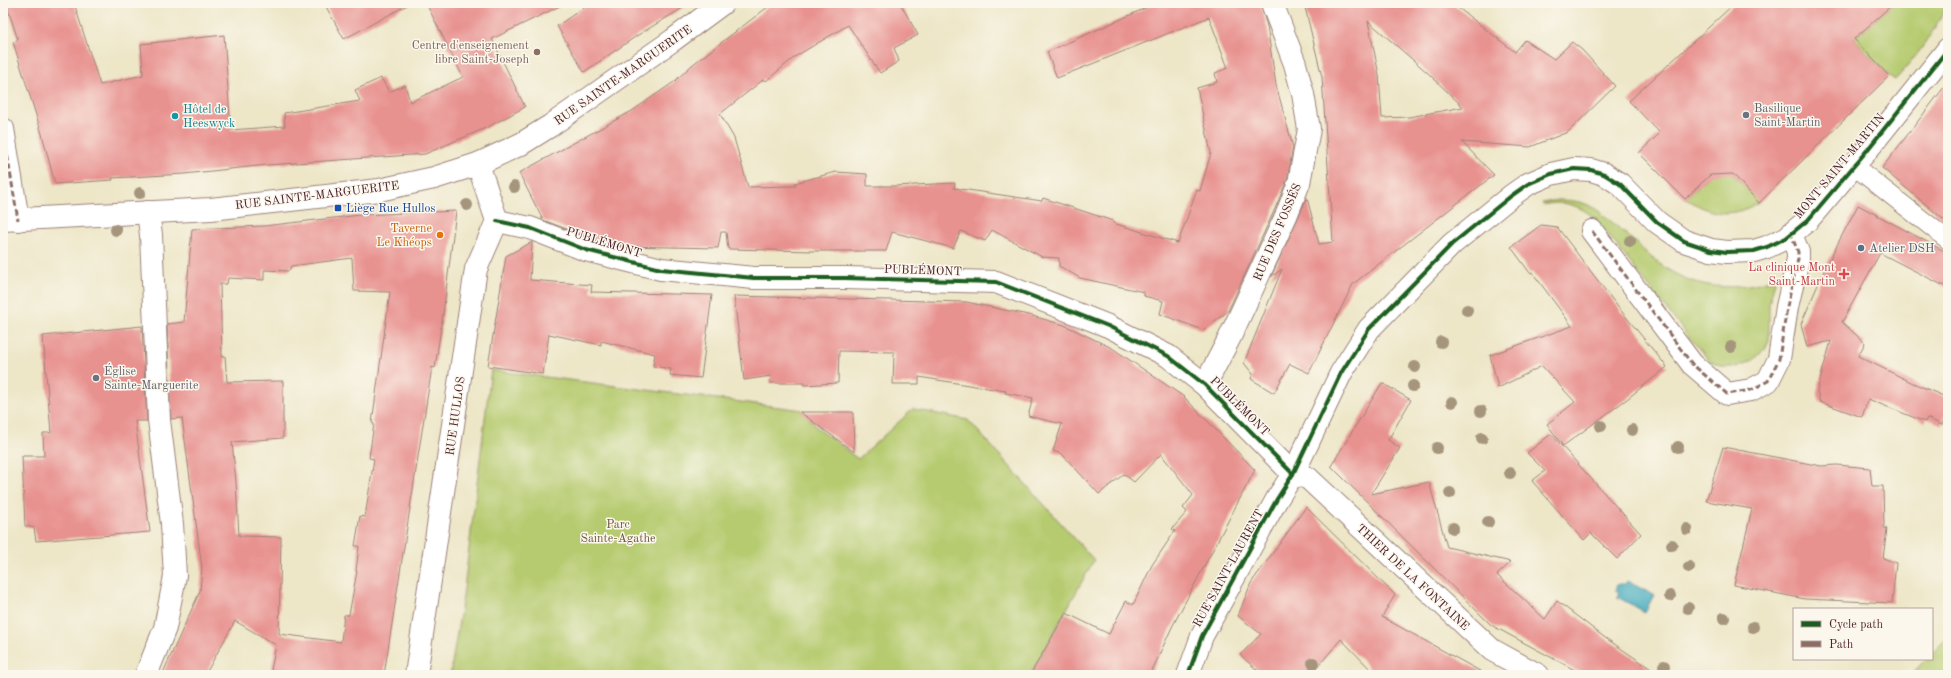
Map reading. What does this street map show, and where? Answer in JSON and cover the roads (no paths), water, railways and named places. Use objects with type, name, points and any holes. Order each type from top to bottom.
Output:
[{"type":"street","name":"RUE SAINTE-MARGUERITE","points":[[10,220],[211,209],[379,190],[434,178],[478,164],[520,144],[550,126],[723,3]]},
{"type":"street","name":"RUE DES FOSSÉS","points":[[1205,385],[1230,337],[1286,216],[1299,183],[1309,129],[1303,94],[1295,64],[1272,3]]},
{"type":"street","name":"MONT SAINT-MARTIN","points":[[1293,474],[1341,373],[1369,328],[1452,244],[1511,196],[1535,180],[1551,174],[1574,170],[1592,170],[1604,174],[1620,184],[1657,222],[1684,241],[1711,250],[1727,252],[1754,251],[1774,244],[1791,234],[1808,220],[1854,166],[1948,48]]},
{"type":"street","points":[[3,129],[10,220]]},
{"type":"street","points":[[478,164],[497,221]]},
{"type":"street","points":[[146,675],[165,628],[175,576],[172,524],[160,420],[151,235],[148,212]]},
{"type":"street","name":"PUBLÉMONT","points":[[497,221],[530,228],[586,250],[661,269],[754,278],[846,278],[996,282],[1108,326],[1168,356],[1205,385],[1293,474]]},
{"type":"street","name":"RUE HULLOS","points":[[416,675],[476,269],[497,221]]},
{"type":"street","name":"MONT SAINT-MARTIN","points":[[1592,231],[1692,364],[1727,394],[1751,390],[1768,380],[1779,359],[1787,307],[1798,259],[1798,252],[1791,234]]},
{"type":"street","name":"RUE SAINT-LAURENT","points":[[1188,675],[1202,636],[1277,499],[1293,474]]},
{"type":"street","name":"THIER DE LA FONTAINE","points":[[1293,474],[1308,478],[1492,650],[1538,675]]},
{"type":"lane","points":[[1854,166],[1948,240]]},
{"type":"water","points":[[1627,581],[1654,595],[1645,612],[1617,597],[1619,593],[1616,591],[1616,586],[1618,584],[1625,584]]},
{"type":"place","name":"Centre d'enseignement libre Saint-Joseph","points":[[537,52]]},
{"type":"place","name":"Basilique Saint-Martin","points":[[1746,115]]},
{"type":"place","name":"Hôtel de Heeswyck","points":[[175,116]]},
{"type":"place","name":"Liège Rue Hullos","points":[[338,208]]},
{"type":"place","name":"Taverne Le Khéops","points":[[440,235]]},
{"type":"place","name":"Atelier DSH","points":[[1861,248]]},
{"type":"place","name":"La clinique Mont Saint-Martin","points":[[1844,274]]},
{"type":"place","name":"Église Sainte-Marguerite","points":[[96,378]]},
{"type":"park label","name":"Parc Sainte-Agathe","points":[[618,531]]}]
